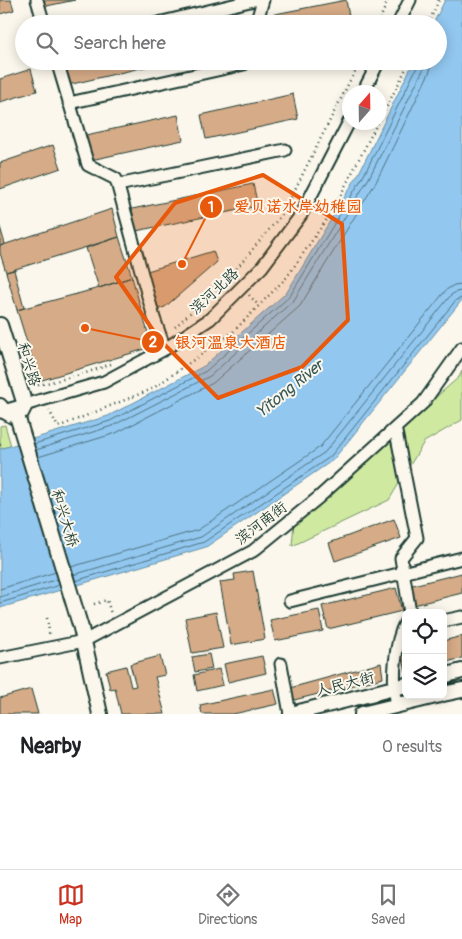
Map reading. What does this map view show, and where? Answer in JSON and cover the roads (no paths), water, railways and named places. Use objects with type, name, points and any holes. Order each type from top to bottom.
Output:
[{"type":"street","points":[[38,0],[42,15]]},
{"type":"street","points":[[192,15],[254,0]]},
{"type":"street","points":[[259,15],[263,0]]},
{"type":"street","points":[[402,15],[410,0]]},
{"type":"street","points":[[60,70],[88,165],[116,179],[163,345]]},
{"type":"street","points":[[69,103],[217,70]]},
{"type":"street","points":[[367,85],[374,70]]},
{"type":"street","name":"滨河北路","points":[[1,410],[25,406],[104,382],[210,318],[262,267],[302,215],[345,130]]},
{"type":"street","points":[[118,185],[285,150]]},
{"type":"street","name":"和兴路","points":[[0,325],[25,406],[18,419]]},
{"type":"street","name":"滨河南街","points":[[0,658],[83,635],[253,551],[318,498],[423,403],[462,348]]},
{"type":"street","points":[[1,410],[18,419]]},
{"type":"street","name":"和兴大桥","points":[[18,419],[83,635],[100,714]]},
{"type":"street","points":[[396,432],[417,538],[401,558],[409,609]]},
{"type":"street","points":[[290,601],[462,558]]},
{"type":"street","points":[[447,620],[462,617]]},
{"type":"street","points":[[397,705],[402,650]]},
{"type":"street","points":[[281,664],[291,714]]},
{"type":"street","points":[[447,675],[462,672]]},
{"type":"street","name":"人民大街","points":[[291,714],[400,687]]},
{"type":"street","points":[[447,694],[462,690]]},
{"type":"street","points":[[362,714],[423,699]]},
{"type":"water","name":"Yitong River","points":[[445,0],[462,0],[462,300],[333,460],[206,547],[0,608],[0,449],[108,416],[204,366],[287,292],[359,173],[380,130],[387,130],[387,116],[410,70],[447,70],[447,15],[438,15]]},
{"type":"place","name":"爱贝诺水岸幼稚园","points":[[182,264]]},
{"type":"place","name":"银河温泉大酒店","points":[[85,328]]}]
